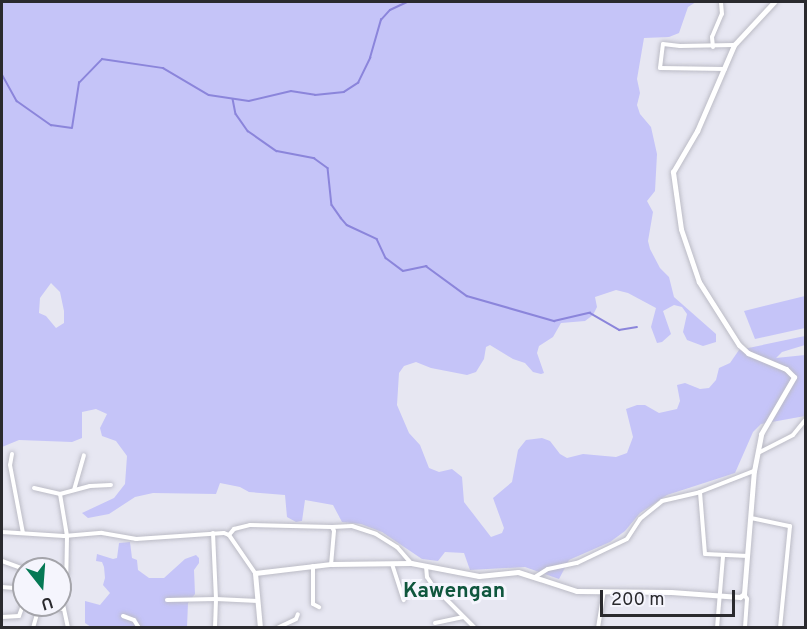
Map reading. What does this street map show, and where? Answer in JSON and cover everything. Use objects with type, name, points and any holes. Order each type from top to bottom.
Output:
[{"type":"main road","points":[[260,627],[255,573],[331,564],[411,563],[469,575],[518,572],[570,590],[740,597],[744,594],[757,453],[762,432],[794,377],[786,369],[748,353],[739,345],[699,282],[684,239],[674,169],[697,131],[726,69],[734,45],[771,3]]},
{"type":"street","points":[[713,47],[712,37],[722,14],[721,2]]},
{"type":"street","points":[[726,69],[659,66],[664,43],[713,47],[734,45]]},
{"type":"street","points":[[757,453],[793,435],[806,419]]},
{"type":"street","points":[[12,454],[10,465],[23,533]]},
{"type":"street","points":[[74,490],[84,455]]},
{"type":"street","points":[[535,577],[548,568],[577,562],[627,539],[640,519],[662,501],[699,492],[754,471]]},
{"type":"street","points":[[34,488],[60,495],[74,490],[111,485]]},
{"type":"street","points":[[699,492],[705,554],[749,556]]},
{"type":"street","points":[[60,495],[67,536],[66,557]]},
{"type":"street","points":[[751,518],[790,526],[780,627]]},
{"type":"street","points":[[229,535],[234,529],[250,525],[352,526],[376,534],[397,547],[411,563]]},
{"type":"street","points":[[331,564],[334,531],[332,526]]},
{"type":"street","points":[[2,532],[67,536],[102,533],[136,539],[229,535]]},
{"type":"street","points":[[213,534],[215,627]]},
{"type":"street","points":[[229,535],[255,573]]},
{"type":"street","points":[[717,627],[723,556]]},
{"type":"street","points":[[392,562],[404,600]]},
{"type":"street","points":[[426,565],[429,579],[475,627]]},
{"type":"street","points":[[313,566],[313,604],[319,607]]},
{"type":"street","points":[[598,627],[604,592]]},
{"type":"street","points":[[744,594],[747,599],[745,627]]},
{"type":"street","points":[[167,600],[258,601]]},
{"type":"street","points":[[277,627],[296,619],[298,614]]},
{"type":"street","points":[[123,616],[134,620],[139,627]]},
{"type":"street","points":[[435,623],[464,617]]},
{"type":"shaded area","points":[[2,2],[696,2],[688,7],[679,33],[669,37],[644,38],[637,79],[640,93],[637,105],[640,114],[651,127],[657,154],[655,191],[647,201],[653,212],[648,241],[650,249],[660,268],[669,277],[674,297],[716,334],[716,342],[703,346],[687,340],[683,332],[687,314],[682,307],[674,305],[663,311],[671,334],[662,342],[657,343],[651,327],[656,308],[628,293],[616,290],[595,297],[597,307],[593,315],[585,321],[561,323],[553,337],[539,346],[537,353],[544,373],[533,372],[525,363],[513,359],[490,345],[486,347],[484,359],[476,372],[467,375],[431,368],[416,362],[404,366],[399,373],[397,405],[409,433],[420,445],[429,468],[439,472],[452,469],[462,477],[464,502],[491,537],[502,533],[504,528],[493,498],[512,482],[518,450],[526,440],[542,438],[550,441],[560,454],[567,458],[583,454],[616,457],[627,453],[633,437],[626,409],[645,405],[659,413],[677,409],[680,401],[677,385],[685,383],[700,389],[709,388],[716,380],[719,368],[730,363],[739,350],[805,336],[805,345],[782,352],[776,358],[805,355],[805,416],[761,424],[753,432],[735,473],[667,495],[640,513],[625,531],[610,542],[569,560],[559,579],[525,567],[470,570],[464,553],[445,552],[438,561],[422,559],[382,532],[361,524],[342,522],[333,505],[305,500],[302,521],[296,522],[287,517],[285,495],[249,492],[240,487],[220,483],[216,494],[153,493],[135,497],[109,514],[88,518],[82,513],[114,498],[125,484],[127,456],[116,441],[102,436],[100,428],[107,414],[96,409],[82,412],[82,438],[72,442],[19,440],[2,447]],"holes":[[[51,283],[60,292],[64,323],[56,328],[46,316],[39,313],[40,298]]]},
{"type":"shaded area","points":[[805,296],[805,328],[755,339],[744,311]]},
{"type":"shaded area","points":[[130,542],[132,558],[137,560],[138,570],[149,578],[164,578],[185,559],[196,555],[199,558],[199,563],[194,570],[195,594],[188,603],[187,627],[91,627],[85,623],[85,601],[100,605],[110,593],[103,585],[104,567],[102,562],[96,561],[97,554],[117,558],[119,543]]},
{"type":"waterway","points":[[2,74],[17,101],[51,125],[72,128],[79,83],[102,59],[163,68],[209,95],[249,101],[291,91],[315,95],[344,92],[358,83],[370,58],[381,20],[390,10],[407,2]]},
{"type":"waterway","points":[[233,99],[236,114],[248,131],[277,151],[314,158],[328,168],[332,205],[341,218],[347,225],[377,239],[386,258],[403,271],[426,266],[467,296],[554,321],[590,313],[619,330],[637,327]]},
{"type":"district","name":"Kawengan","points":[[454,592]]}]
